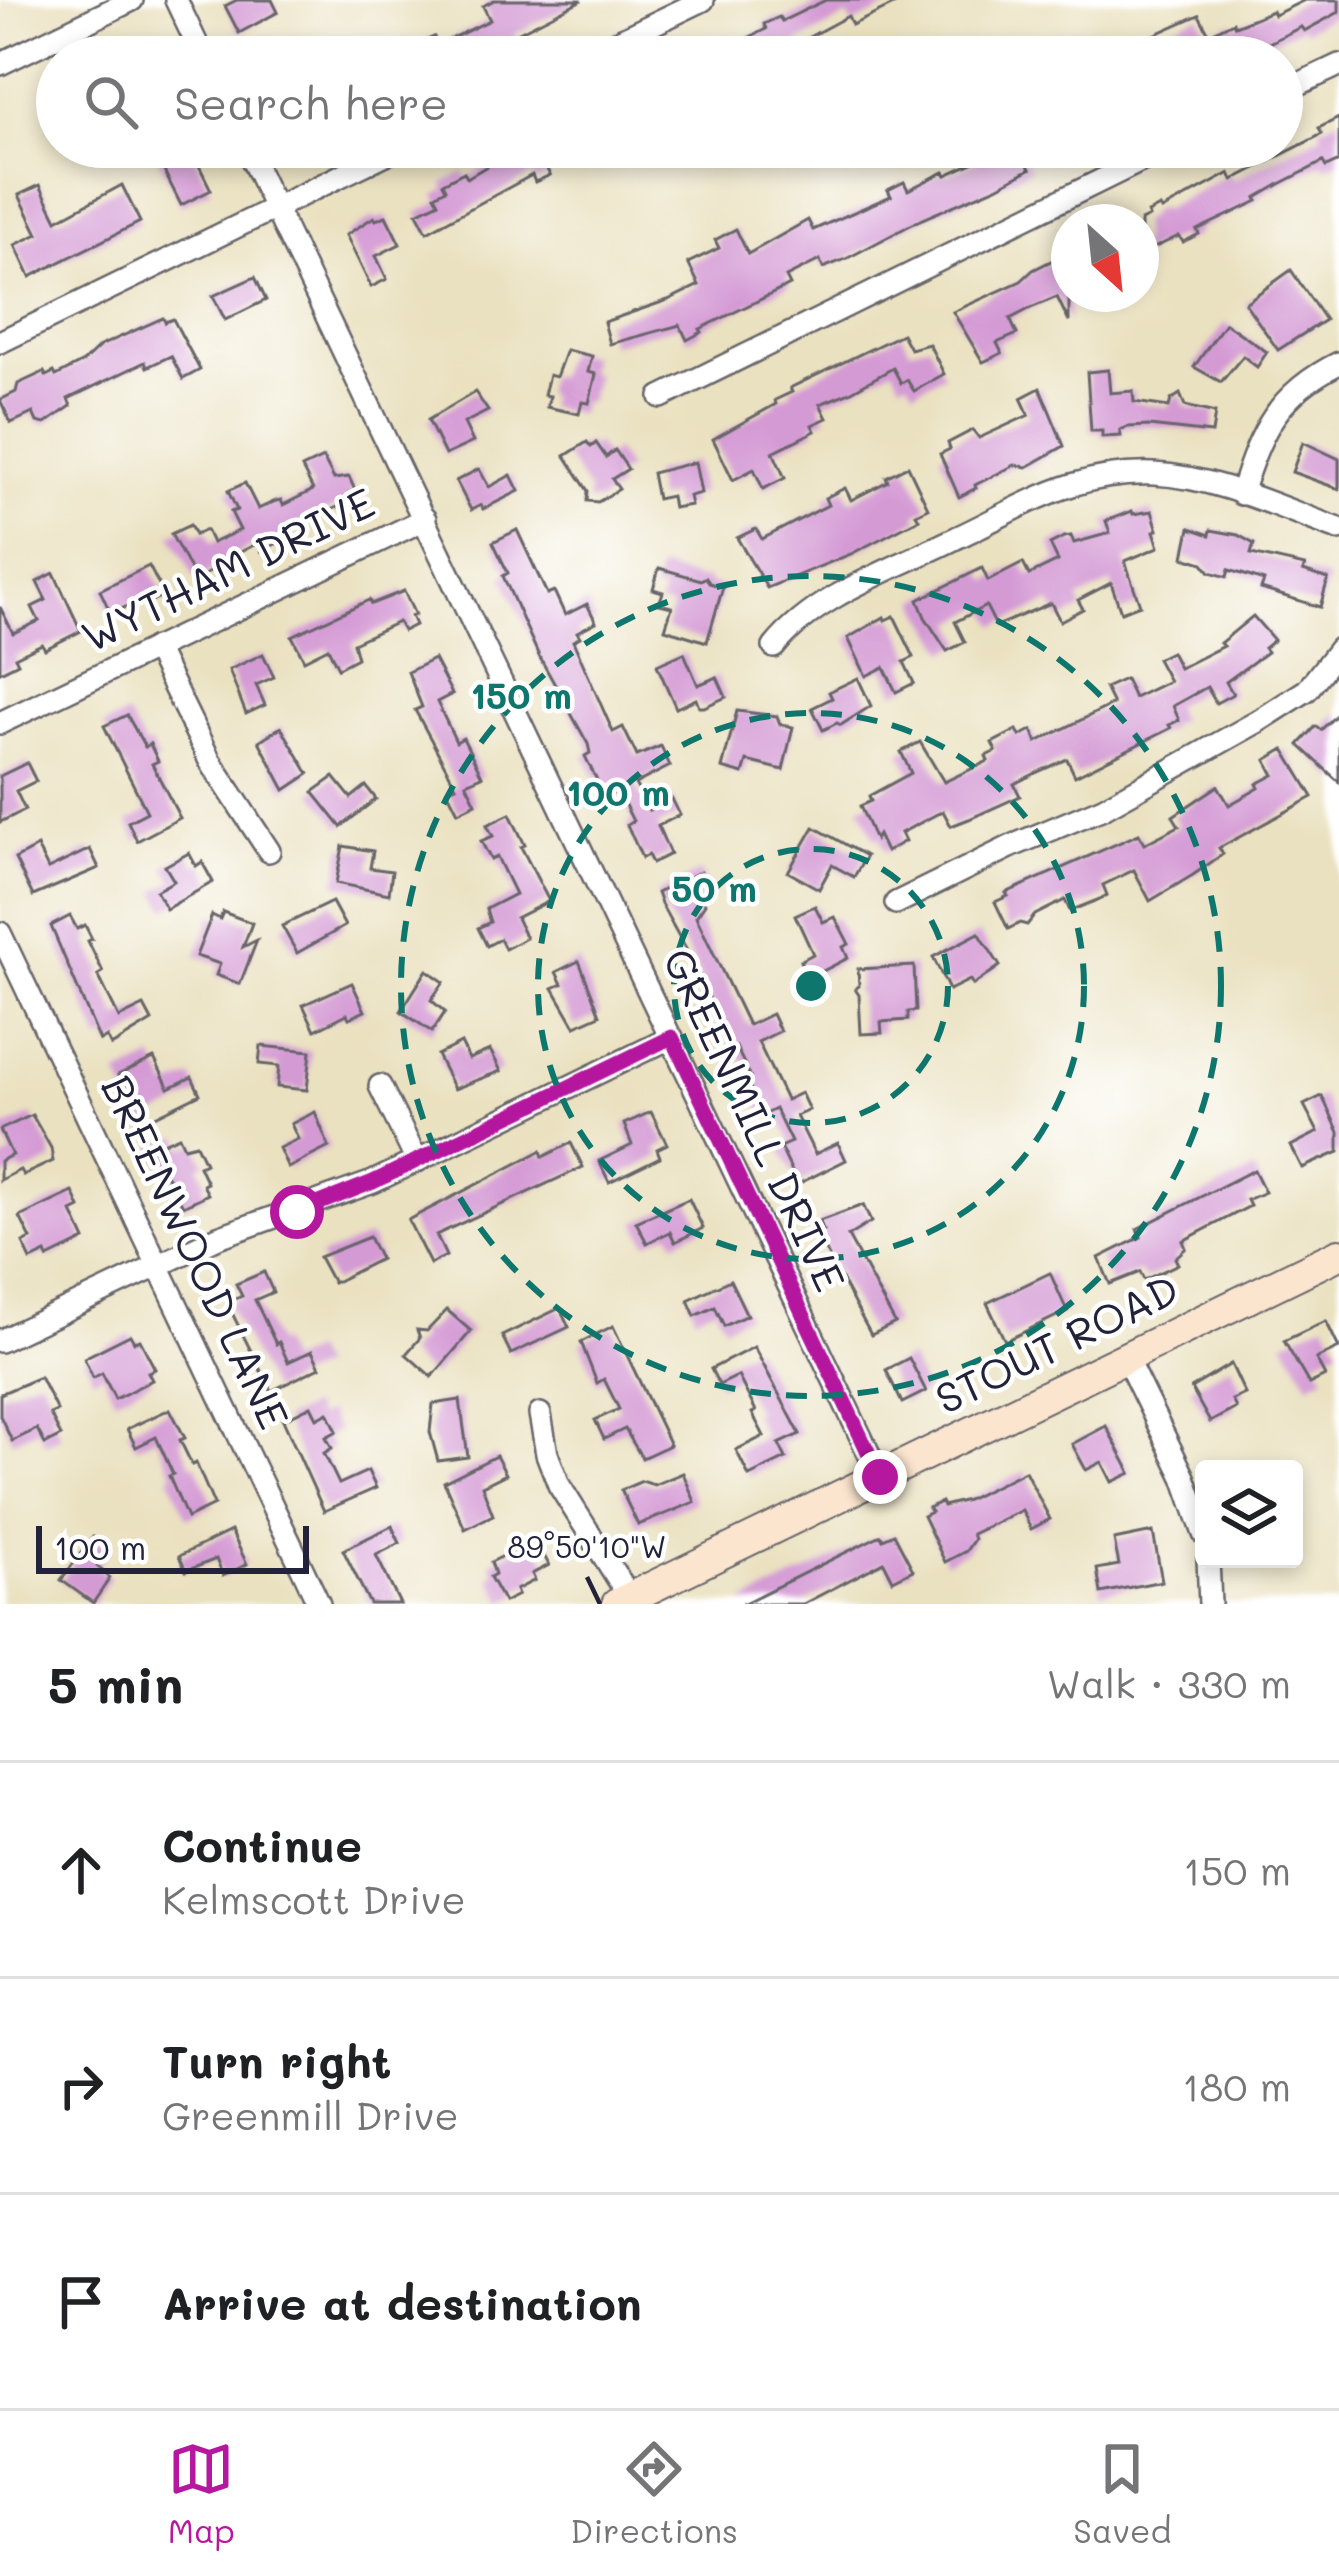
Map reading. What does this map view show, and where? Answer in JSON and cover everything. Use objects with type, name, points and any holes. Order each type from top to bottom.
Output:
[{"type":"street","points":[[58,36],[132,0]]},
{"type":"street","points":[[176,0],[193,36]]},
{"type":"street","points":[[628,36],[703,0]]},
{"type":"street","points":[[0,64],[36,47]]},
{"type":"street","points":[[1303,82],[1339,65]]},
{"type":"street","name":"GREENMILL DRIVE","points":[[256,168],[880,1477]]},
{"type":"street","points":[[0,342],[357,168]]},
{"type":"street","points":[[661,397],[1123,168]]},
{"type":"street","points":[[1241,494],[1258,443],[1282,403],[1339,363]]},
{"type":"street","points":[[774,647],[790,627],[822,606],[1072,485],[1151,474],[1212,484],[1339,529]]},
{"type":"street","name":"WYTHAM DRIVE","points":[[0,723],[425,519]]},
{"type":"street","points":[[155,649],[210,761],[269,851]]},
{"type":"street","points":[[896,904],[1012,846],[1103,808],[1257,722],[1307,690],[1339,649]]},
{"type":"street","name":"BREENWOOD LANE","points":[[0,933],[319,1604]]},
{"type":"street","points":[[0,1341],[218,1237],[335,1198],[417,1161],[672,1037]]},
{"type":"street","points":[[380,1086],[417,1161]]},
{"type":"street","name":"STOUT ROAD","points":[[623,1601],[1339,1254]]},
{"type":"street","points":[[1126,1358],[1195,1508]]},
{"type":"street","points":[[540,1414],[559,1485],[623,1601]]},
{"type":"street","points":[[1208,1568],[1210,1604]]},
{"type":"building","points":[[237,0],[272,0],[278,12],[239,33],[225,6]]},
{"type":"building","points":[[494,0],[582,0],[514,36],[457,36],[490,20],[483,6]]},
{"type":"building","points":[[826,0],[904,0],[852,25],[848,16],[811,36],[752,36],[766,29],[764,24],[779,17],[782,21]]},
{"type":"building","points":[[1305,0],[1339,0],[1339,12],[1304,31],[1301,27],[1283,36],[1154,35],[1199,15],[1209,34],[1233,22],[1235,26],[1272,11],[1274,15]]},
{"type":"building","points":[[1339,118],[1339,161],[1326,167],[1323,162],[1280,184],[1183,242],[1179,236],[1159,245],[1159,208],[1230,173],[1233,180],[1256,168],[1303,168],[1303,144],[1322,134],[1319,128]]},
{"type":"building","points":[[162,168],[200,168],[211,190],[181,205]]},
{"type":"building","points":[[484,168],[546,168],[550,175],[535,182],[532,175],[427,232],[417,213],[439,202],[435,195],[446,189],[443,183],[464,172],[467,178]]},
{"type":"building","points":[[961,168],[1030,169],[846,259],[823,268],[820,260],[786,277],[790,285],[687,340],[680,325],[610,344],[604,322],[699,285],[688,263],[719,248],[715,240],[736,229],[748,254],[808,220],[813,230],[891,196],[888,190],[904,182],[908,190]]},
{"type":"building","points":[[40,185],[57,220],[122,185],[140,222],[30,277],[15,245],[38,234],[19,195]]},
{"type":"building","points":[[386,216],[400,244],[376,256],[387,279],[371,287],[346,235],[374,217]]},
{"type":"building","points":[[1051,261],[1051,300],[1010,319],[1017,334],[997,343],[1002,353],[983,362],[953,312],[1021,281]]},
{"type":"building","points":[[1291,270],[1325,320],[1278,350],[1245,303]]},
{"type":"building","points":[[255,277],[266,300],[225,320],[213,296]]},
{"type":"building","points":[[163,318],[165,322],[173,319],[200,370],[183,379],[171,356],[147,367],[145,362],[68,399],[71,406],[45,424],[37,422],[33,413],[11,423],[0,400],[16,392],[18,384],[44,372],[56,376],[83,362],[100,346]]},
{"type":"building","points":[[1225,323],[1267,352],[1257,367],[1243,356],[1221,382],[1194,367]]},
{"type":"building","points":[[902,334],[910,349],[929,344],[944,374],[914,391],[907,380],[901,383],[893,368],[820,404],[827,418],[812,425],[815,431],[773,452],[785,478],[763,489],[754,469],[733,480],[713,439],[776,404],[775,400],[792,392],[790,388]]},
{"type":"building","points":[[566,350],[592,356],[588,372],[596,374],[589,403],[582,402],[579,414],[547,407],[550,396],[544,395],[549,375],[556,377]]},
{"type":"building","points":[[1108,370],[1110,393],[1133,391],[1134,402],[1169,407],[1180,394],[1185,406],[1215,413],[1212,433],[1149,426],[1128,427],[1120,430],[1121,436],[1102,437],[1102,431],[1091,431],[1087,372]]},
{"type":"building","points":[[1040,388],[1064,446],[1027,467],[1015,465],[959,497],[940,454],[950,449],[948,443],[973,430],[979,438],[1029,415],[1021,398]]},
{"type":"building","points":[[475,392],[488,411],[464,423],[473,442],[445,455],[428,420]]},
{"type":"building","points":[[587,442],[591,447],[596,443],[606,457],[615,450],[628,469],[612,479],[619,489],[598,502],[587,501],[588,491],[565,456]]},
{"type":"building","points":[[1303,442],[1339,459],[1339,489],[1292,472]]},
{"type":"building","points":[[323,458],[334,479],[349,477],[355,490],[349,493],[353,500],[284,531],[288,538],[261,551],[258,543],[195,579],[171,534],[190,525],[195,535],[206,530],[212,543],[240,530],[228,491],[245,483],[258,509],[281,500],[283,505],[313,490],[302,468]]},
{"type":"building","points":[[695,462],[701,493],[689,496],[691,505],[673,508],[671,496],[657,499],[652,473]]},
{"type":"building","points":[[908,466],[928,508],[916,514],[919,519],[851,554],[767,588],[737,538],[756,529],[762,539],[828,505],[825,498],[845,488],[851,500]]},
{"type":"building","points":[[479,469],[489,487],[511,475],[519,491],[471,510],[456,481]]},
{"type":"building","points":[[1132,511],[1152,511],[1158,530],[1154,531],[1159,547],[1125,561],[1140,605],[1121,612],[1111,583],[1078,600],[1083,609],[1060,621],[1051,603],[996,626],[986,606],[955,622],[965,642],[947,651],[925,617],[918,600],[982,568],[988,581],[1023,563],[1029,575],[1058,561],[1050,544],[1064,537],[1071,536],[1074,543],[1110,533],[1106,521]]},
{"type":"building","points":[[1190,528],[1210,535],[1211,530],[1238,535],[1254,544],[1251,554],[1305,566],[1303,571],[1328,579],[1320,607],[1261,589],[1264,581],[1229,570],[1227,577],[1210,572],[1203,563],[1184,557]]},
{"type":"building","points":[[517,530],[547,594],[554,591],[565,615],[587,604],[596,622],[577,632],[580,637],[573,641],[613,732],[623,727],[637,756],[661,746],[670,766],[635,784],[649,810],[672,799],[680,815],[658,826],[670,854],[652,863],[648,855],[642,858],[627,825],[633,821],[618,791],[609,796],[602,791],[585,756],[590,753],[588,744],[539,656],[503,576],[508,573],[493,542]]},
{"type":"building","points":[[149,566],[164,595],[147,603],[144,598],[111,614],[100,590]]},
{"type":"building","points":[[659,568],[701,580],[706,577],[709,583],[723,587],[707,642],[665,629],[672,607],[659,604],[663,592],[653,589]]},
{"type":"building","points":[[54,573],[81,631],[15,657],[18,663],[0,672],[0,607],[13,633],[39,621],[32,607],[46,600],[37,582]]},
{"type":"building","points":[[404,591],[415,625],[403,631],[398,622],[353,643],[357,658],[338,668],[328,648],[304,660],[292,636],[369,600],[371,604]]},
{"type":"building","points":[[894,616],[914,657],[904,662],[914,683],[896,692],[884,667],[866,676],[848,638]]},
{"type":"building","points":[[1253,616],[1274,640],[1264,648],[1267,652],[1226,682],[1233,694],[1216,703],[1207,687],[1173,706],[1179,720],[1171,728],[1075,776],[1067,759],[1014,784],[1020,796],[969,819],[951,826],[943,811],[901,833],[905,841],[886,852],[878,835],[875,840],[860,806],[911,773],[901,752],[920,742],[944,782],[988,761],[986,756],[996,751],[992,743],[1017,730],[1020,736],[1032,730],[1037,742],[1113,704],[1105,688],[1125,679],[1134,698],[1169,681],[1157,659],[1171,652],[1179,668],[1223,646],[1220,643]]},
{"type":"building","points":[[684,653],[698,685],[717,677],[726,697],[704,707],[696,699],[676,708],[657,665]]},
{"type":"building","points":[[263,654],[274,677],[256,685],[265,705],[246,714],[229,670]]},
{"type":"building","points":[[434,659],[452,694],[437,702],[456,742],[463,738],[482,776],[466,783],[476,803],[458,812],[447,790],[456,786],[415,710],[422,707],[408,672]]},
{"type":"building","points":[[858,678],[871,706],[823,730],[812,708],[832,698],[829,692]]},
{"type":"building","points":[[737,711],[777,716],[780,724],[793,727],[783,770],[747,761],[743,774],[722,768]]},
{"type":"building","points":[[1339,712],[1339,782],[1299,745],[1316,726],[1321,730]]},
{"type":"building","points":[[127,715],[145,747],[150,744],[158,761],[152,764],[180,818],[137,841],[128,822],[147,812],[104,726]]},
{"type":"building","points":[[281,727],[309,774],[285,790],[259,741]]},
{"type":"building","points":[[1284,749],[1313,797],[1219,848],[1223,854],[1150,901],[1134,870],[1103,885],[1107,895],[1100,899],[1070,911],[1065,900],[1035,915],[1027,925],[1008,929],[995,902],[1006,893],[1139,834],[1144,844],[1179,826],[1173,816],[1218,786],[1229,805],[1274,775],[1266,760]]},
{"type":"building","points":[[27,763],[36,781],[16,791],[25,810],[0,822],[0,776]]},
{"type":"building","points":[[334,777],[351,798],[366,786],[376,799],[341,827],[313,792]]},
{"type":"building","points":[[510,814],[549,901],[516,918],[526,938],[505,949],[500,939],[487,946],[478,928],[490,922],[486,909],[515,894],[497,857],[491,860],[481,841],[493,836],[487,825]]},
{"type":"building","points":[[814,827],[866,856],[854,877],[832,865],[819,889],[788,872]]},
{"type":"building","points":[[343,846],[373,851],[370,868],[392,871],[389,894],[336,883]]},
{"type":"building","points":[[37,847],[48,869],[90,849],[99,868],[33,896],[15,859]]},
{"type":"building","points":[[189,853],[196,866],[202,862],[213,882],[166,909],[156,891],[174,881],[165,866]]},
{"type":"building","points":[[700,872],[709,889],[700,894],[705,904],[696,917],[747,1023],[772,1014],[780,1031],[758,1042],[786,1100],[801,1093],[809,1110],[796,1116],[815,1154],[838,1143],[846,1160],[798,1184],[780,1147],[791,1142],[775,1109],[763,1115],[745,1078],[750,1076],[736,1047],[732,1049],[657,893]]},
{"type":"building","points":[[332,902],[345,926],[297,953],[282,926]]},
{"type":"building","points":[[815,906],[823,922],[835,917],[849,944],[843,947],[848,958],[809,978],[800,961],[813,954],[795,915]]},
{"type":"building","points":[[223,912],[252,923],[243,947],[257,940],[240,984],[216,975],[220,964],[196,956],[212,915],[220,919]]},
{"type":"building","points":[[70,916],[77,929],[85,925],[92,939],[88,941],[103,972],[98,975],[119,1018],[144,1006],[152,1021],[111,1046],[107,1037],[100,1041],[51,926]]},
{"type":"building","points":[[979,933],[1000,966],[973,985],[970,980],[949,990],[933,957]]},
{"type":"building","points":[[579,961],[600,1015],[575,1026],[553,988],[562,984],[556,972]]},
{"type":"building","points":[[914,966],[916,1011],[908,1012],[908,1020],[881,1022],[882,1033],[861,1034],[855,989],[858,969]]},
{"type":"building","points":[[427,970],[444,982],[431,1000],[445,1012],[432,1032],[401,1011]]},
{"type":"building","points":[[352,983],[365,1011],[315,1030],[303,1005]]},
{"type":"building","points":[[461,1043],[469,1059],[490,1050],[501,1071],[454,1089],[437,1055]]},
{"type":"building","points":[[261,1046],[311,1051],[307,1090],[277,1087],[279,1066],[259,1064]]},
{"type":"building","points":[[154,1058],[169,1088],[192,1077],[200,1094],[141,1123],[118,1075]]},
{"type":"building","points":[[1322,1096],[1339,1132],[1339,1152],[1302,1168],[1291,1146],[1318,1132],[1304,1105]]},
{"type":"building","points":[[315,1112],[329,1147],[288,1168],[279,1148],[298,1139],[291,1124]]},
{"type":"building","points":[[651,1112],[667,1144],[657,1149],[660,1157],[609,1182],[599,1161],[632,1145],[624,1124]]},
{"type":"building","points":[[32,1115],[53,1161],[0,1180],[0,1161],[12,1155],[0,1130]]},
{"type":"building","points":[[179,1136],[184,1147],[196,1144],[205,1163],[199,1166],[208,1194],[183,1206],[152,1148]]},
{"type":"building","points":[[571,1143],[583,1167],[436,1235],[446,1256],[430,1264],[408,1220],[541,1151],[543,1157]]},
{"type":"building","points":[[1254,1170],[1265,1192],[1247,1200],[1250,1206],[1183,1241],[1186,1248],[1175,1258],[1178,1264],[1144,1280],[1140,1272],[1110,1284],[1099,1258],[1141,1237],[1137,1229]]},
{"type":"building","points":[[73,1192],[80,1208],[72,1212],[85,1240],[48,1258],[46,1253],[31,1260],[23,1243],[31,1239],[20,1217]]},
{"type":"building","points":[[689,1199],[703,1228],[675,1242],[670,1232],[647,1243],[636,1222]]},
{"type":"building","points":[[863,1205],[871,1222],[848,1236],[895,1323],[871,1335],[816,1233],[823,1230],[819,1221]]},
{"type":"building","points":[[369,1237],[380,1259],[333,1283],[319,1257]]},
{"type":"building","points":[[264,1272],[273,1292],[255,1300],[276,1344],[279,1342],[288,1362],[312,1351],[320,1367],[271,1391],[227,1303],[242,1296],[236,1284]]},
{"type":"building","points":[[1050,1273],[1067,1311],[1005,1341],[987,1303]]},
{"type":"building","points":[[730,1280],[747,1315],[724,1326],[715,1307],[695,1316],[688,1300]]},
{"type":"building","points":[[560,1308],[569,1327],[511,1354],[502,1336]]},
{"type":"building","points":[[447,1310],[471,1331],[432,1377],[406,1354],[420,1338],[417,1330],[427,1331]]},
{"type":"building","points":[[1326,1321],[1339,1348],[1316,1359],[1325,1376],[1309,1384],[1284,1341]]},
{"type":"building","points":[[613,1326],[670,1445],[642,1458],[625,1429],[604,1439],[595,1420],[619,1409],[604,1379],[597,1383],[581,1342]]},
{"type":"building","points":[[130,1335],[134,1342],[140,1340],[155,1369],[148,1372],[152,1380],[115,1399],[102,1373],[93,1378],[84,1358]]},
{"type":"building","points":[[754,1347],[800,1434],[779,1444],[786,1458],[749,1476],[736,1450],[764,1436],[752,1413],[756,1411],[738,1376],[719,1385],[711,1369]]},
{"type":"building","points":[[909,1358],[926,1391],[902,1403],[886,1370]]},
{"type":"building","points":[[1231,1364],[1245,1394],[1232,1400],[1236,1408],[1210,1422],[1191,1388]]},
{"type":"building","points":[[40,1377],[57,1411],[50,1414],[61,1436],[45,1444],[37,1429],[12,1441],[0,1416],[0,1394]]},
{"type":"building","points":[[460,1400],[468,1457],[438,1461],[430,1432],[433,1404]]},
{"type":"building","points":[[311,1406],[317,1418],[328,1412],[337,1431],[326,1437],[332,1448],[324,1453],[339,1484],[368,1471],[376,1488],[324,1511],[283,1420]]},
{"type":"building","points":[[170,1409],[185,1438],[180,1440],[214,1505],[187,1518],[156,1437],[136,1447],[127,1429]]},
{"type":"building","points":[[1106,1426],[1131,1473],[1112,1482],[1102,1462],[1086,1470],[1072,1444]]},
{"type":"building","points":[[496,1456],[506,1474],[482,1486],[493,1515],[465,1529],[444,1482]]},
{"type":"building","points":[[1025,1471],[1050,1519],[1031,1529],[1022,1510],[972,1534],[966,1551],[945,1562],[923,1516],[931,1512],[928,1508],[967,1500]]},
{"type":"building","points":[[683,1473],[695,1502],[638,1525],[621,1490],[642,1481],[654,1485]]},
{"type":"building","points":[[392,1526],[400,1543],[376,1555],[400,1604],[370,1604],[343,1550]]},
{"type":"building","points":[[231,1531],[247,1564],[223,1576],[216,1559],[186,1571],[179,1556]]},
{"type":"building","points":[[1153,1532],[1162,1581],[1101,1593],[1097,1569],[1119,1565],[1114,1540]]},
{"type":"building","points":[[894,1534],[913,1570],[893,1580],[884,1562],[803,1604],[742,1604],[881,1535],[883,1539]]},
{"type":"building","points":[[93,1537],[109,1549],[97,1566],[110,1578],[93,1603],[61,1580]]},
{"type":"building","points":[[536,1540],[549,1565],[532,1574],[535,1580],[504,1602],[490,1577],[495,1574],[491,1562]]},
{"type":"route","points":[[297,1212],[373,1182],[672,1037],[880,1477]]}]
